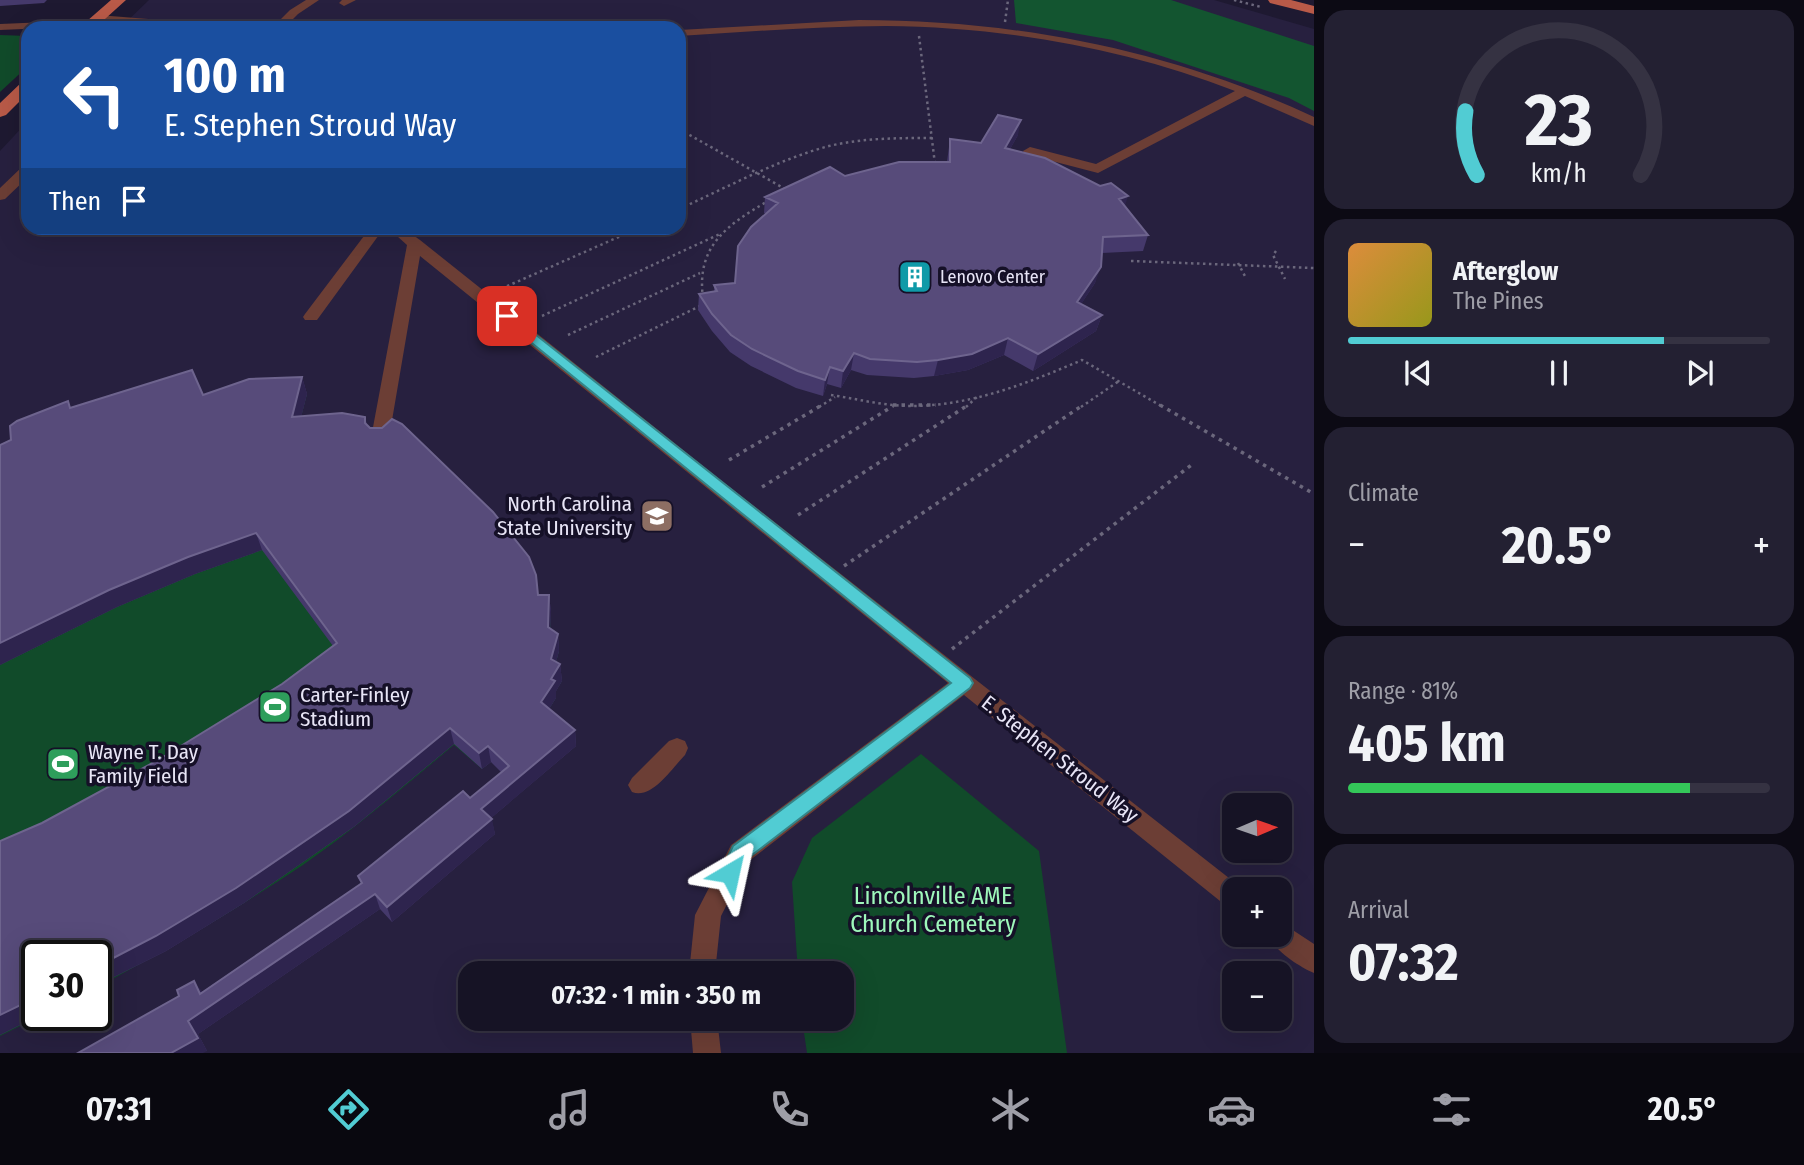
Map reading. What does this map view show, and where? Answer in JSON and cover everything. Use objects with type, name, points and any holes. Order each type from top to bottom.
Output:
[{"type":"main road","points":[[94,21],[119,0]]},
{"type":"main road","points":[[1275,0],[1314,10]]},
{"type":"main road","points":[[0,112],[21,90]]},
{"type":"street","points":[[285,21],[314,0]]},
{"type":"street","points":[[686,33],[864,23],[978,28],[1090,45],[1192,72],[1245,91],[1314,122]]},
{"type":"street","points":[[0,27],[21,26]]},
{"type":"street","points":[[1030,150],[1098,169],[1245,91]]},
{"type":"street","points":[[0,196],[21,176]]},
{"type":"street","points":[[311,317],[372,235]]},
{"type":"street","name":"E. Stephen Stroud Way","points":[[404,235],[1222,887]]},
{"type":"street","points":[[380,438],[415,243]]},
{"type":"street","points":[[703,961],[708,915],[740,853],[964,683]]},
{"type":"street","points":[[640,785],[677,748]]},
{"type":"street","points":[[1292,943],[1314,960]]},
{"type":"street","points":[[704,1031],[707,1053]]},
{"type":"path","points":[[1004,26],[1008,0]]},
{"type":"path","points":[[918,28],[936,169]]},
{"type":"path","points":[[686,133],[787,191],[778,195]]},
{"type":"path","points":[[686,206],[792,160],[849,142],[932,138]]},
{"type":"path","points":[[542,316],[722,233],[769,200]]},
{"type":"path","points":[[596,357],[705,306],[700,272],[705,254],[722,233]]},
{"type":"path","points":[[494,292],[623,235]]},
{"type":"path","points":[[1276,251],[1273,255],[1285,279]]},
{"type":"path","points":[[1131,261],[1314,268]]},
{"type":"path","points":[[1238,263],[1246,278]]},
{"type":"path","points":[[568,335],[700,272]]},
{"type":"path","points":[[729,460],[834,395],[894,405],[954,403],[1052,373],[1082,360],[1314,494]]},
{"type":"path","points":[[842,567],[1119,381]]},
{"type":"path","points":[[798,515],[975,402],[976,397]]},
{"type":"path","points":[[762,487],[894,405]]},
{"type":"path","points":[[948,652],[1194,463]]},
{"type":"shaded area","name":"North Carolina State University","points":[[149,0],[1214,0],[1314,29],[1314,1053],[0,1053],[0,151],[21,128],[21,235],[686,235],[686,21],[127,21]]},
{"type":"green space","points":[[1014,0],[1171,0],[1314,46],[1314,111],[1289,98],[1113,40],[1016,23]]},
{"type":"green space","points":[[0,35],[21,36],[21,72],[0,92]]},
{"type":"green space","name":"Carter-Finley Stadium","points":[[307,394],[297,433],[531,574],[538,592],[540,612],[551,612],[550,644],[559,651],[553,675],[562,681],[553,695],[556,698],[544,717],[482,769],[454,745],[361,822],[303,865],[201,929],[112,979],[112,940],[21,940],[21,1026],[0,1036],[0,467],[266,397]]},
{"type":"green space","name":"Lincolnville AME Church Cemetery","points":[[921,754],[1039,851],[1067,1053],[807,1053],[804,1031],[854,1031],[854,961],[797,961],[792,882],[812,838]]},
{"type":"building","name":"Lenovo Center","points":[[998,115],[1021,120],[1005,148],[1045,158],[1100,186],[1111,183],[1128,196],[1119,199],[1148,235],[1103,237],[1101,267],[1077,302],[1102,315],[1038,354],[1008,338],[972,354],[938,360],[917,362],[870,359],[854,353],[843,371],[830,367],[825,380],[798,371],[752,349],[731,335],[699,294],[717,291],[714,285],[735,283],[738,246],[751,227],[778,203],[765,197],[830,167],[845,176],[899,162],[950,162],[950,139],[981,143]]},
{"type":"building","name":"Carter-Finley Stadium","points":[[192,370],[203,395],[249,379],[302,377],[292,417],[342,413],[365,417],[365,423],[370,428],[382,428],[392,419],[402,424],[493,512],[529,557],[536,575],[538,595],[549,595],[548,627],[558,634],[551,659],[560,664],[551,679],[555,681],[541,702],[575,730],[481,809],[492,819],[387,907],[375,894],[188,1021],[198,1038],[171,1053],[78,1053],[179,996],[177,990],[194,981],[200,994],[362,883],[358,876],[463,791],[470,798],[509,766],[488,746],[479,753],[450,728],[349,811],[236,888],[112,959],[112,940],[21,940],[21,1005],[0,1015],[0,841],[42,823],[158,760],[282,684],[337,643],[256,533],[188,557],[109,590],[0,643],[0,445],[11,440],[10,426],[17,421],[68,401],[70,408]]},
{"type":"place","name":"Lenovo Center","points":[[915,277]]},
{"type":"place","name":"North Carolina State University","points":[[657,516]]},
{"type":"place","name":"Carter-Finley Stadium","points":[[275,707]]},
{"type":"place","name":"Wayne T. Day Family Field","points":[[63,764]]},
{"type":"route","points":[[507,316],[710,482],[964,683],[740,853],[730,873]]}]
